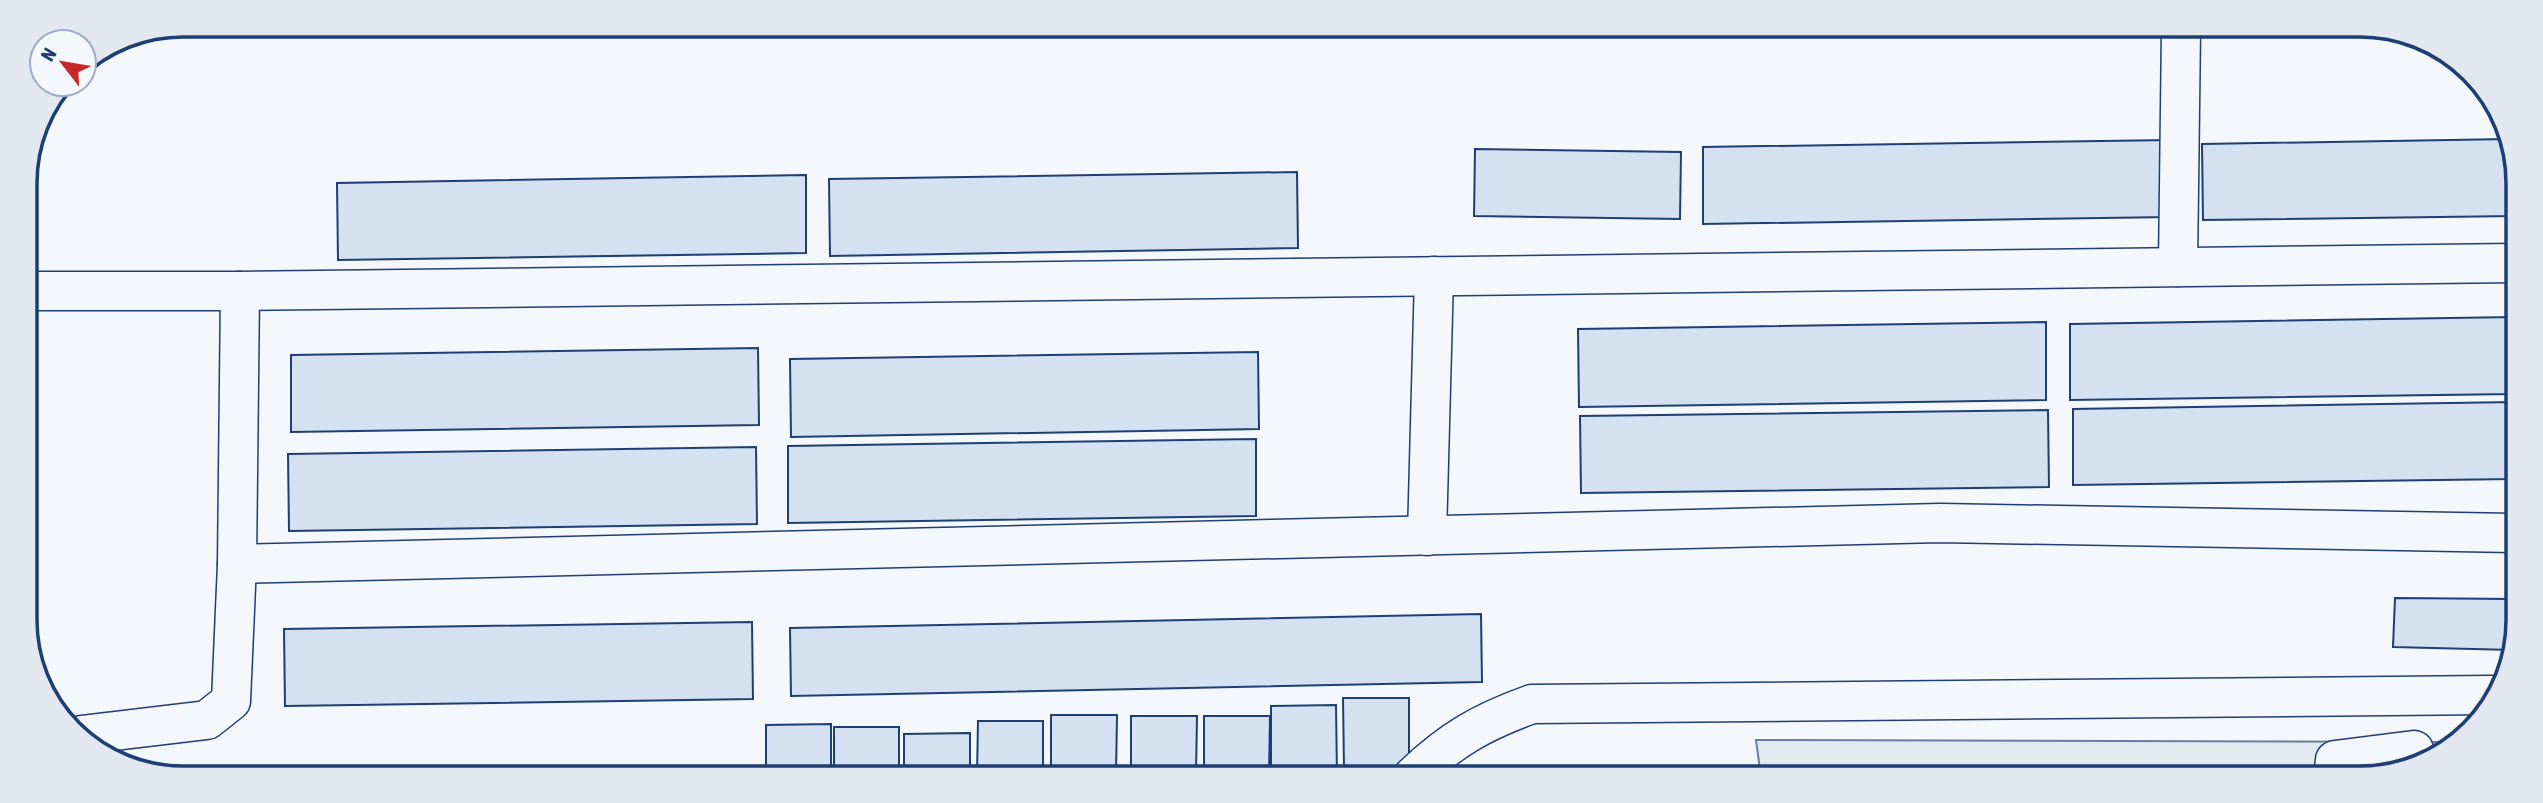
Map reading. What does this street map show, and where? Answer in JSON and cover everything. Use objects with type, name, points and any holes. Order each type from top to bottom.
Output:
[{"type":"street","points":[[2178,267],[2180,37]]},
{"type":"street","points":[[37,291],[240,291],[2506,263]]},
{"type":"street","points":[[1427,536],[1434,276]]},
{"type":"street","points":[[91,734],[207,720],[231,701],[237,564],[240,291]]},
{"type":"street","points":[[237,564],[1940,523],[2506,533]]},
{"type":"street","points":[[2414,756],[2418,695]]},
{"type":"street","points":[[1424,766],[1457,737],[1486,720],[1532,705],[2486,695]]},
{"type":"street","points":[[2334,766],[2335,760],[2414,756]]},
{"type":"shaded area","points":[[1756,740],[2440,742],[2407,759],[2370,766],[1760,766]]},
{"type":"building","points":[[2500,139],[2505,164],[2506,216],[2203,220],[2202,144]]},
{"type":"building","points":[[2170,140],[2171,217],[1703,224],[1703,147]]},
{"type":"building","points":[[1475,149],[1681,152],[1680,219],[1474,216]]},
{"type":"building","points":[[1297,172],[1298,248],[830,256],[829,179]]},
{"type":"building","points":[[806,175],[806,253],[338,260],[337,183]]},
{"type":"building","points":[[2506,317],[2506,394],[2070,400],[2070,324]]},
{"type":"building","points":[[2046,322],[2046,400],[1579,407],[1578,329]]},
{"type":"building","points":[[758,348],[759,425],[291,432],[291,355]]},
{"type":"building","points":[[1258,352],[1259,429],[791,437],[790,359]]},
{"type":"building","points":[[2506,402],[2506,479],[2073,485],[2073,409]]},
{"type":"building","points":[[2048,410],[2049,487],[1581,493],[1580,416]]},
{"type":"building","points":[[1256,439],[1256,516],[788,523],[788,446]]},
{"type":"building","points":[[756,447],[757,524],[289,531],[288,454]]},
{"type":"building","points":[[2395,598],[2506,599],[2503,650],[2393,647]]},
{"type":"building","points":[[1481,614],[1482,682],[791,696],[790,628]]},
{"type":"building","points":[[752,622],[753,699],[285,706],[284,629]]},
{"type":"building","points":[[1343,698],[1409,698],[1409,766],[1344,766]]},
{"type":"building","points":[[1336,705],[1337,766],[1271,766],[1271,706]]},
{"type":"building","points":[[1051,715],[1117,715],[1116,766],[1051,766]]},
{"type":"building","points":[[1131,716],[1197,716],[1196,766],[1131,766]]},
{"type":"building","points":[[1204,716],[1270,716],[1269,766],[1204,766]]},
{"type":"building","points":[[978,721],[1043,721],[1043,766],[977,766]]},
{"type":"building","points":[[831,724],[831,766],[766,766],[766,725]]},
{"type":"building","points":[[834,727],[899,727],[899,766],[834,766]]},
{"type":"building","points":[[970,733],[970,766],[904,766],[904,734]]}]
